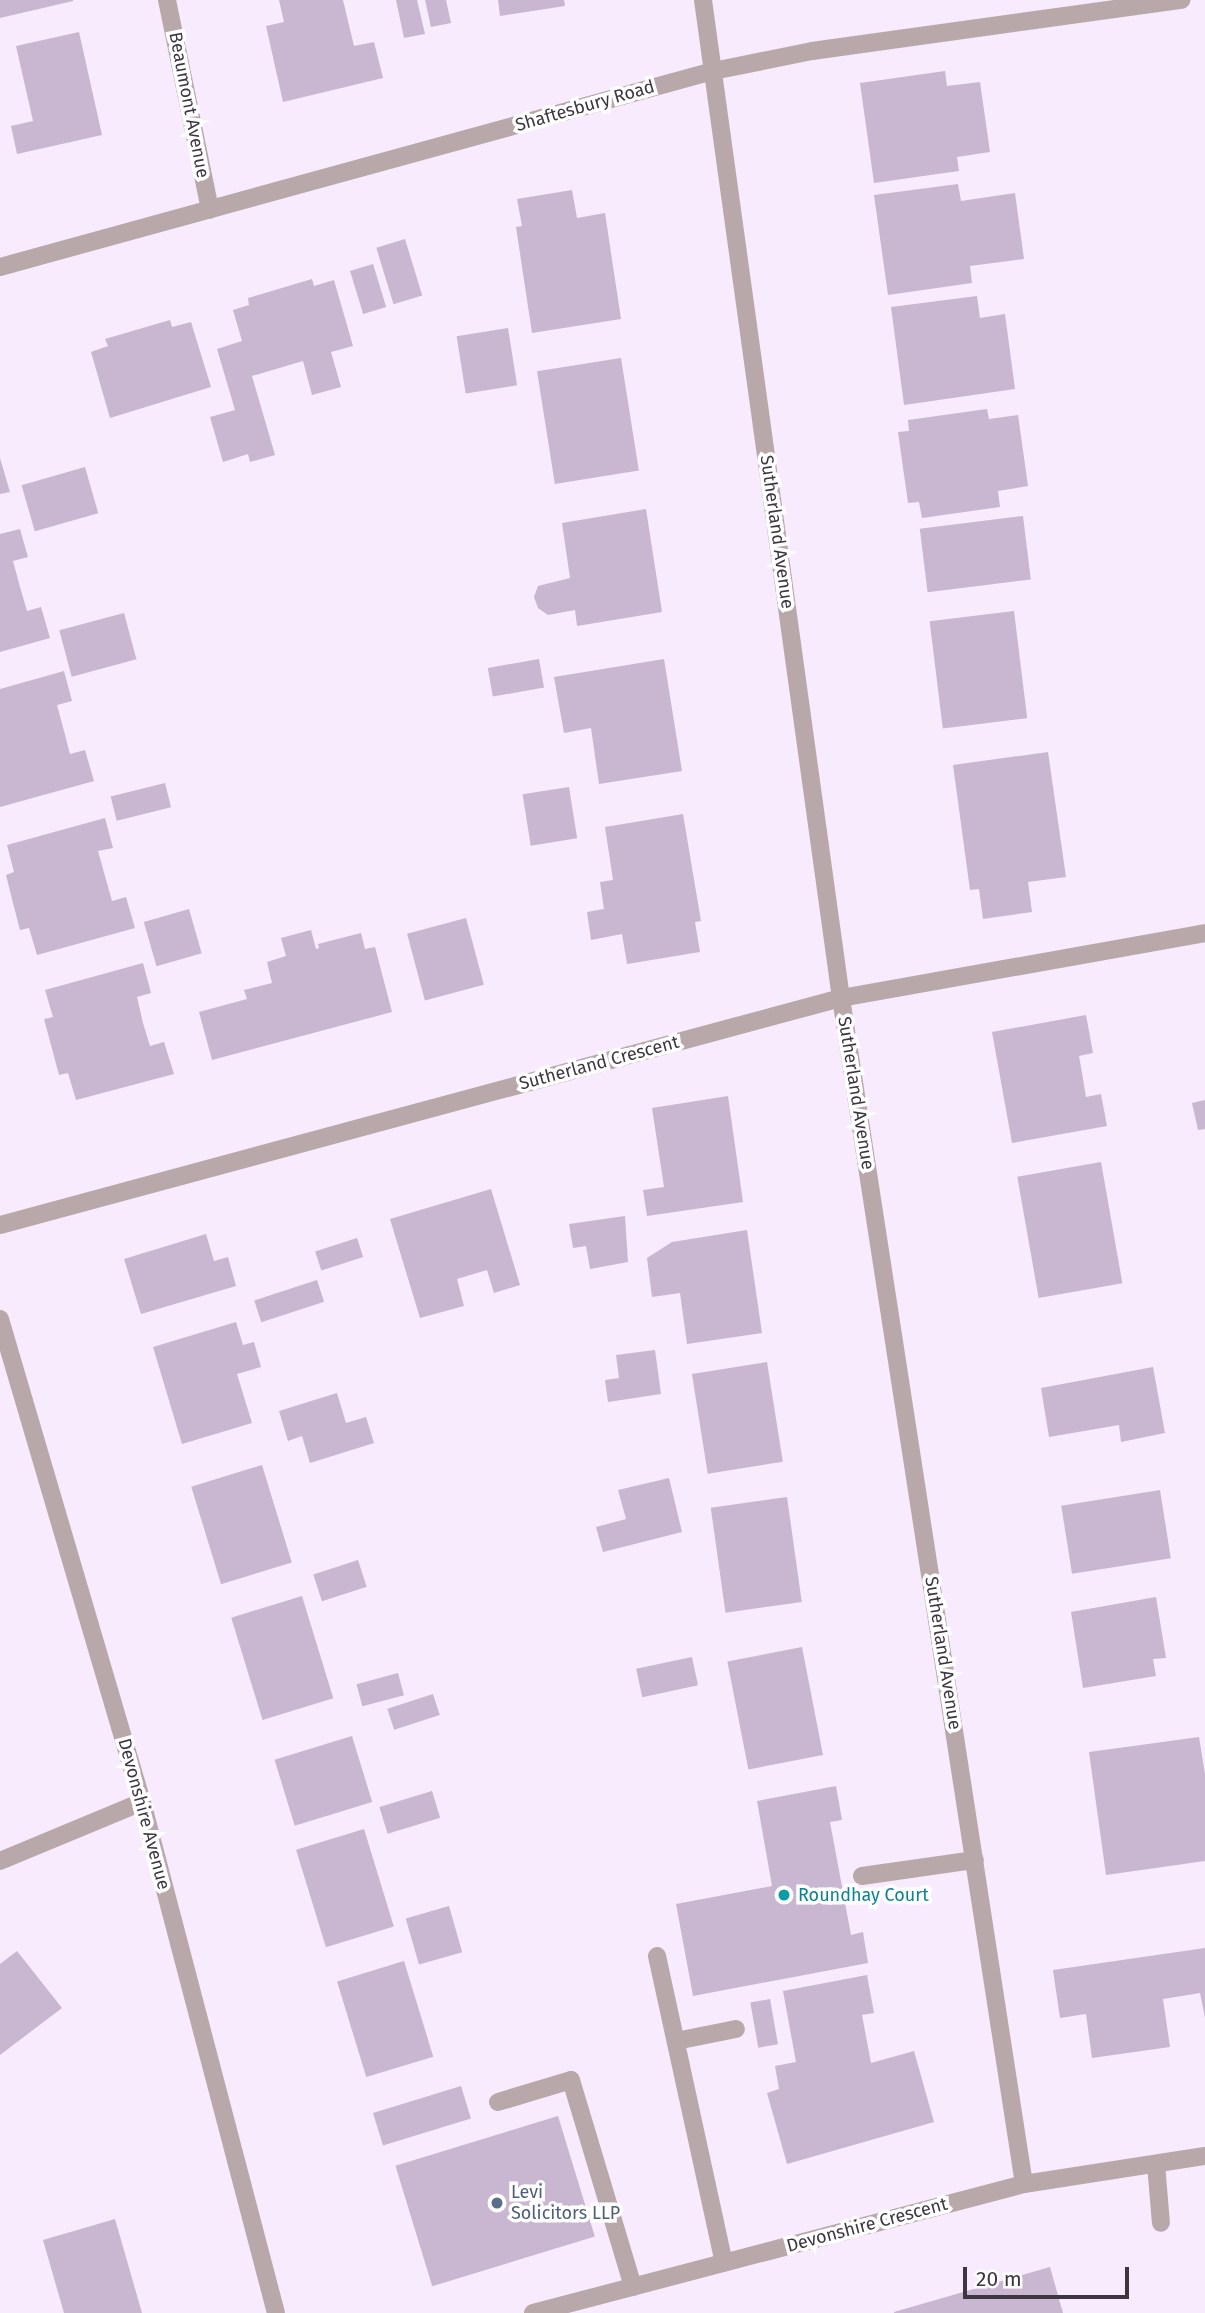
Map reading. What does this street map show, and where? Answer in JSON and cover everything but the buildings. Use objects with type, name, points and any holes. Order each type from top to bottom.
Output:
[{"type":"street","name":"Beaumont Avenue","points":[[167,0],[210,210]]},
{"type":"street","name":"Sutherland Avenue","points":[[703,0],[841,998],[1024,2184]]},
{"type":"street","name":"Shaftesbury Road","points":[[0,267],[713,71],[812,51],[1181,0]]},
{"type":"street","name":"Sutherland Crescent","points":[[0,1225],[841,998],[1205,933]]},
{"type":"street","name":"Devonshire Avenue","points":[[0,1319],[142,1802],[276,2313]]},
{"type":"street","points":[[0,1861],[142,1802]]},
{"type":"street","points":[[862,1876],[975,1860]]},
{"type":"street","points":[[657,1956],[724,2263]]},
{"type":"street","points":[[676,2041],[736,2029]]},
{"type":"street","points":[[498,2102],[571,2080],[633,2287]]},
{"type":"street","name":"Devonshire Crescent","points":[[533,2313],[1024,2184],[1205,2156]]},
{"type":"street","points":[[1156,2164],[1161,2223]]},
{"type":"place","name":"Roundhay Court","points":[[784,1895]]},
{"type":"place","name":"Levi Solicitors LLP","points":[[497,2203]]}]
